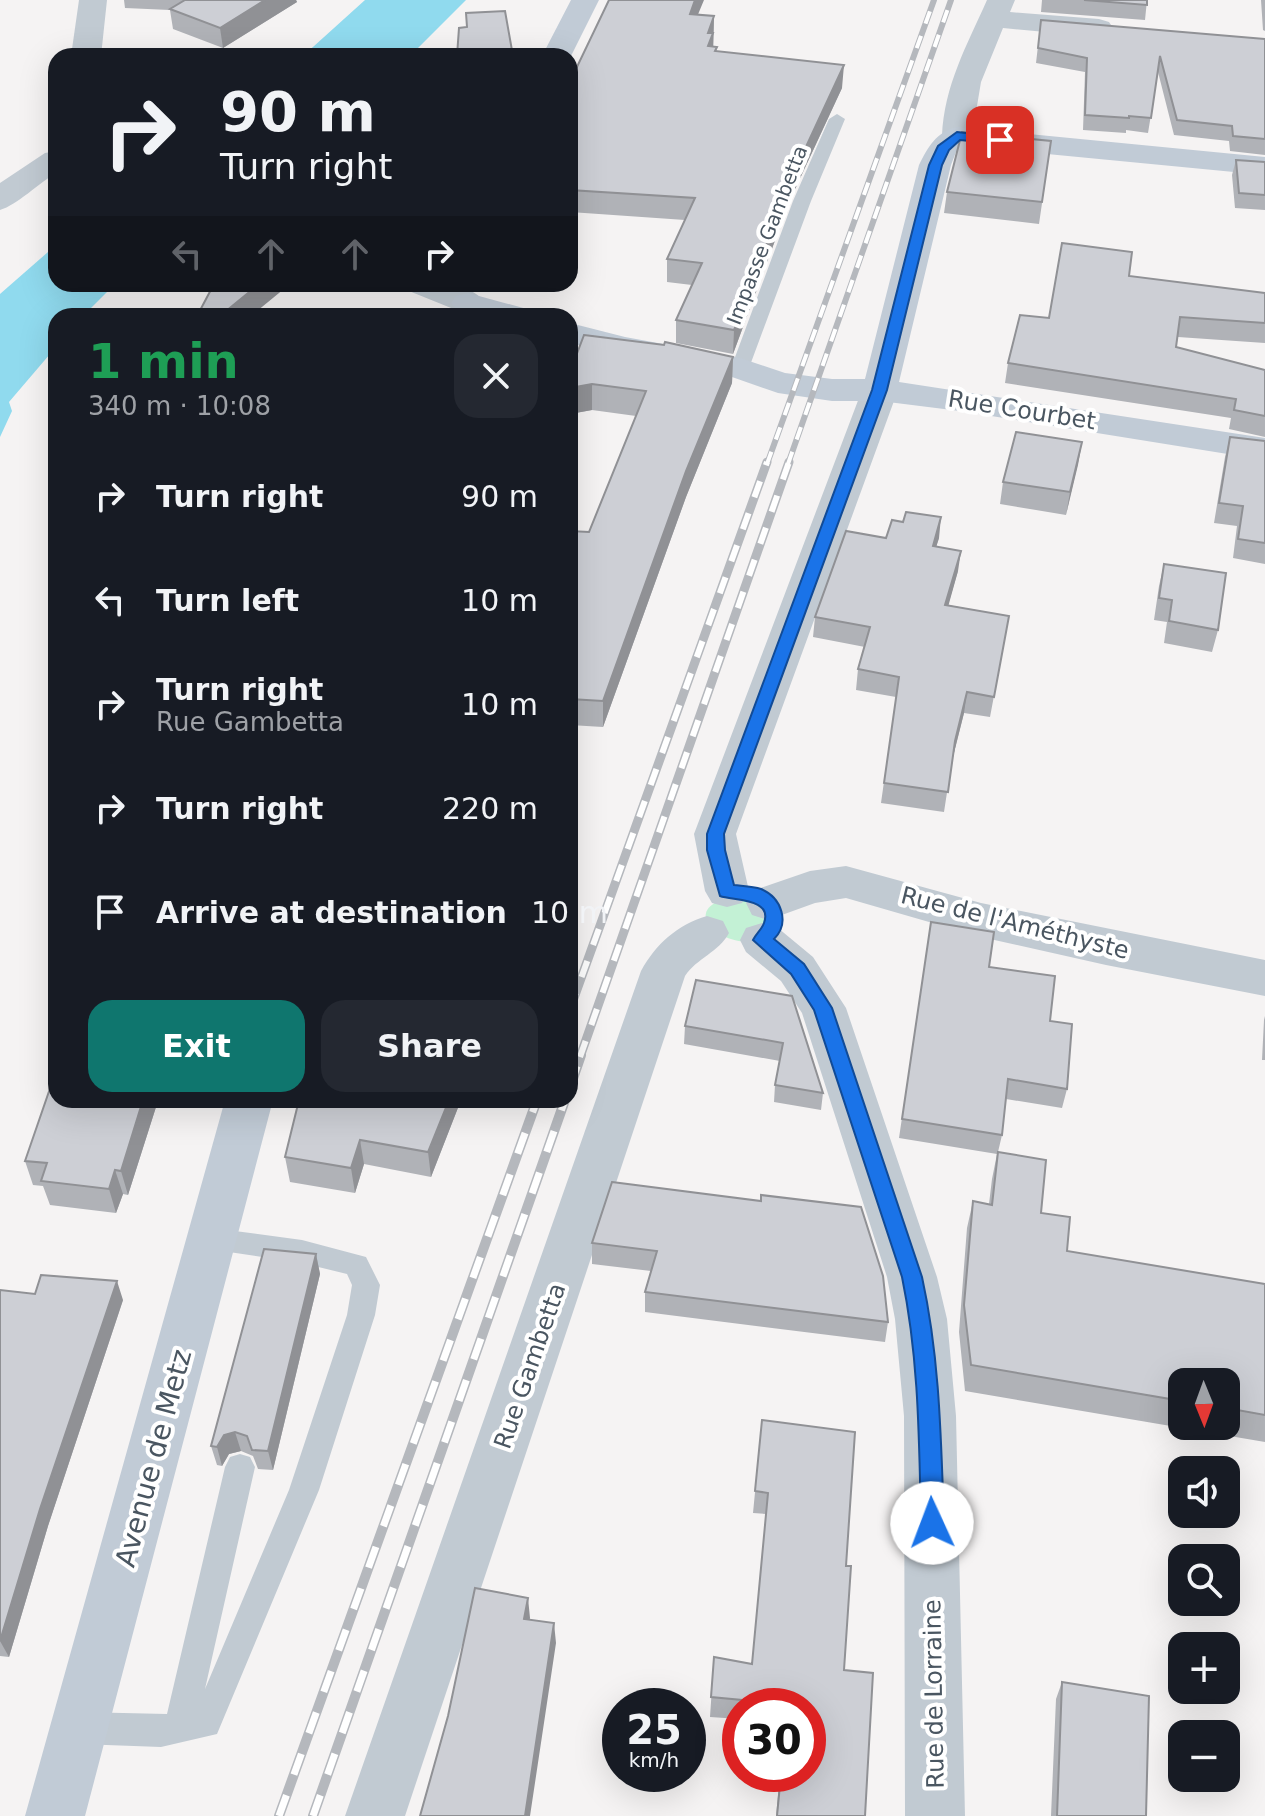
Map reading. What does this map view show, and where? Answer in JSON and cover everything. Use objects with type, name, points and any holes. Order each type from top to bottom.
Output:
[{"type":"street","points":[[87,48],[93,0]]},
{"type":"street","points":[[561,48],[585,0]]},
{"type":"street","points":[[957,136],[956,116],[979,42],[997,10],[1127,30]]},
{"type":"street","points":[[717,912],[715,834],[880,390],[935,165],[943,148],[957,136],[1265,166]]},
{"type":"street","points":[[0,200],[22,180],[48,165]]},
{"type":"street","points":[[443,292],[490,308]]},
{"type":"street","name":"Rue Courbet","points":[[578,336],[740,368],[778,383],[832,390],[880,390],[1265,449]]},
{"type":"street","name":"Rue de l'Améthyste","points":[[717,912],[718,941],[733,946],[749,945],[765,921],[810,887],[846,882],[997,923],[1265,978]]},
{"type":"street","name":"Rue Gambetta","points":[[375,1816],[664,971],[717,912]]},
{"type":"street","name":"Rue de Lorraine","points":[[765,921],[823,1008],[912,1277],[921,1319],[930,1416],[935,1816]]},
{"type":"street","name":"Avenue de Metz","points":[[55,1816],[247,1108]]},
{"type":"lane","name":"Impasse Gambetta","points":[[740,368],[802,201],[837,119]]},
{"type":"lane","points":[[79,1728],[161,1731],[206,1723],[304,1490],[361,1315],[366,1285],[356,1265],[291,1260],[212,1240]]},
{"type":"lane","points":[[180,1728],[240,1467]]},
{"type":"green space","points":[[733,896],[747,897],[766,910],[766,930],[756,940],[741,941],[724,936],[711,927],[706,916],[711,905]]},
{"type":"water","points":[[365,0],[466,0],[418,48],[312,48]]},
{"type":"water","points":[[48,252],[48,292],[107,292],[91,308],[48,308],[48,356],[9,402],[12,411],[0,437],[0,294]]},
{"type":"building","points":[[185,0],[265,0],[220,28],[170,9]]},
{"type":"building","points":[[609,0],[695,0],[690,14],[714,16],[708,33],[713,33],[708,46],[717,47],[715,51],[844,65],[792,177],[734,330],[676,320],[702,263],[667,259],[695,198],[578,191],[578,65]]},
{"type":"building","points":[[1084,0],[1147,0],[1147,5]]},
{"type":"building","points":[[505,11],[512,48],[458,48],[459,28],[467,27],[466,13]]},
{"type":"building","points":[[1041,20],[1265,39],[1265,139],[1233,136],[1232,126],[1177,120],[1160,56],[1151,118],[1085,115],[1087,58],[1038,48]]},
{"type":"building","points":[[962,132],[1051,141],[1042,202],[947,192]]},
{"type":"building","points":[[1236,160],[1265,162],[1265,195],[1239,193]]},
{"type":"building","points":[[1062,243],[1132,252],[1129,276],[1265,293],[1265,323],[1180,317],[1176,347],[1265,370],[1265,416],[1234,410],[1236,399],[1008,363],[1020,315],[1049,318]]},
{"type":"building","points":[[210,292],[249,292],[230,308],[201,308]]},
{"type":"building","points":[[584,335],[664,345],[665,342],[733,357],[686,471],[603,701],[578,699],[578,531],[589,532],[646,391],[592,384],[578,387],[578,351]]},
{"type":"building","points":[[1016,432],[1082,442],[1070,492],[1003,482]]},
{"type":"building","points":[[1230,437],[1265,441],[1265,543],[1238,539],[1243,506],[1219,503]]},
{"type":"building","points":[[906,512],[941,517],[933,546],[961,551],[945,605],[1009,616],[994,697],[967,692],[955,741],[948,792],[884,783],[899,677],[858,669],[870,627],[815,617],[846,531],[886,538],[892,520],[903,522]]},
{"type":"building","points":[[1164,564],[1226,573],[1218,630],[1169,621],[1172,600],[1159,598]]},
{"type":"building","points":[[931,922],[994,932],[989,967],[1055,976],[1050,1021],[1072,1024],[1067,1089],[1008,1079],[1002,1135],[902,1119]]},
{"type":"building","points":[[696,980],[792,996],[823,1093],[775,1085],[783,1043],[685,1026]]},
{"type":"building","points":[[48,1094],[48,1108],[141,1108],[121,1171],[115,1170],[109,1189],[41,1181],[47,1163],[25,1161]]},
{"type":"building","points":[[297,1108],[446,1108],[428,1152],[360,1140],[351,1168],[285,1157]]},
{"type":"building","points":[[998,1152],[1046,1160],[1041,1213],[1070,1217],[1067,1251],[1265,1284],[1265,1415],[1240,1411],[1240,1368],[1168,1368],[1168,1399],[971,1365],[964,1305],[973,1201],[992,1205]]},
{"type":"building","points":[[612,1182],[761,1201],[761,1195],[861,1207],[883,1276],[888,1322],[645,1292],[657,1251],[592,1243]]},
{"type":"building","points":[[264,1249],[316,1254],[268,1451],[252,1450],[247,1436],[235,1432],[224,1435],[217,1447],[211,1446]]},
{"type":"building","points":[[41,1275],[117,1281],[40,1509],[0,1641],[0,1290],[35,1294]]},
{"type":"building","points":[[762,1420],[855,1432],[846,1566],[851,1566],[844,1670],[873,1673],[865,1816],[777,1816],[779,1792],[826,1792],[826,1688],[722,1688],[722,1698],[711,1697],[714,1657],[752,1664],[768,1493],[755,1491]]},
{"type":"building","points":[[475,1588],[528,1598],[524,1619],[554,1623],[525,1816],[420,1816],[448,1716]]},
{"type":"building","points":[[1062,1682],[1149,1696],[1146,1816],[1057,1816]]},
{"type":"railway","points":[[767,464],[934,0]]},
{"type":"railway","points":[[788,464],[951,0]]},
{"type":"railway","points":[[578,987],[767,462]]},
{"type":"railway","points":[[580,1057],[789,462]]},
{"type":"railway","points":[[578,1064],[581,1055]]},
{"type":"railway","points":[[279,1816],[534,1108]]},
{"type":"railway","points":[[313,1816],[562,1108]]},
{"type":"route","points":[[932,1523],[928,1388],[921,1319],[912,1277],[823,1008],[797,969],[762,940],[773,929],[775,915],[768,903],[756,894],[727,891],[715,834],[880,390],[935,165],[943,148],[957,136],[1000,140]]}]
